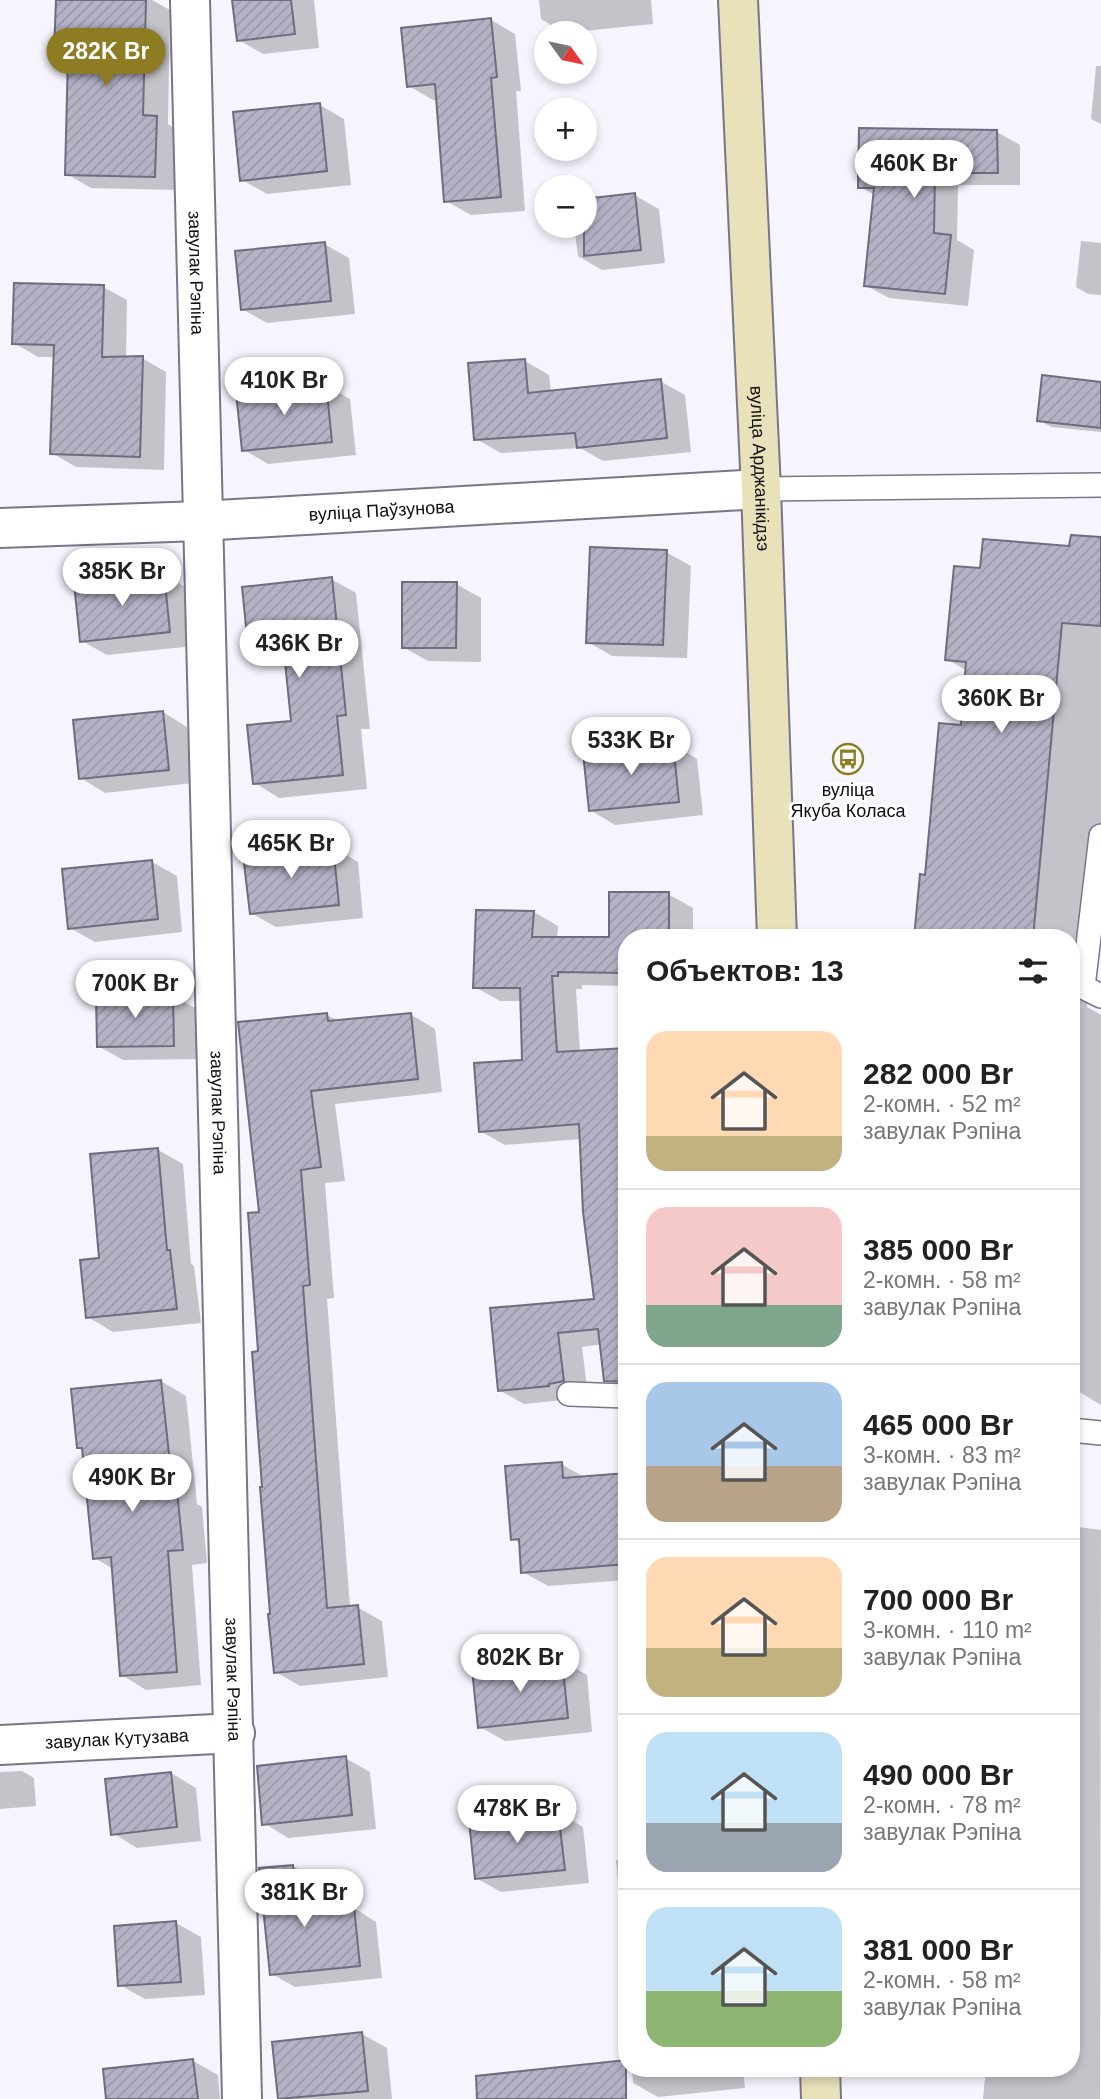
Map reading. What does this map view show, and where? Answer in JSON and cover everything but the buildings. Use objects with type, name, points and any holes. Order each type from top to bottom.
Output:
[{"type":"main road","name":"вуліца Арджанікідзэ","points":[[738,0],[761,489],[777,929]]},
{"type":"main road","points":[[820,2077],[821,2099]]},
{"type":"street","name":"завулак Рэпіна","points":[[190,0],[200,520],[235,1733],[242,2099]]},
{"type":"street","name":"вуліца Паўзунова","points":[[0,528],[200,520],[761,489]]},
{"type":"street","name":"завулак Кутузава","points":[[0,1745],[235,1733]]},
{"type":"lane","points":[[761,489],[1101,485]]},
{"type":"lane","points":[[1101,836],[1083,987],[1101,996]]},
{"type":"lane","points":[[569,1394],[618,1396]]},
{"type":"lane","points":[[1080,1431],[1101,1433]]},
{"type":"place","name":"вуліца Якуба Коласа","points":[[848,759]]}]
